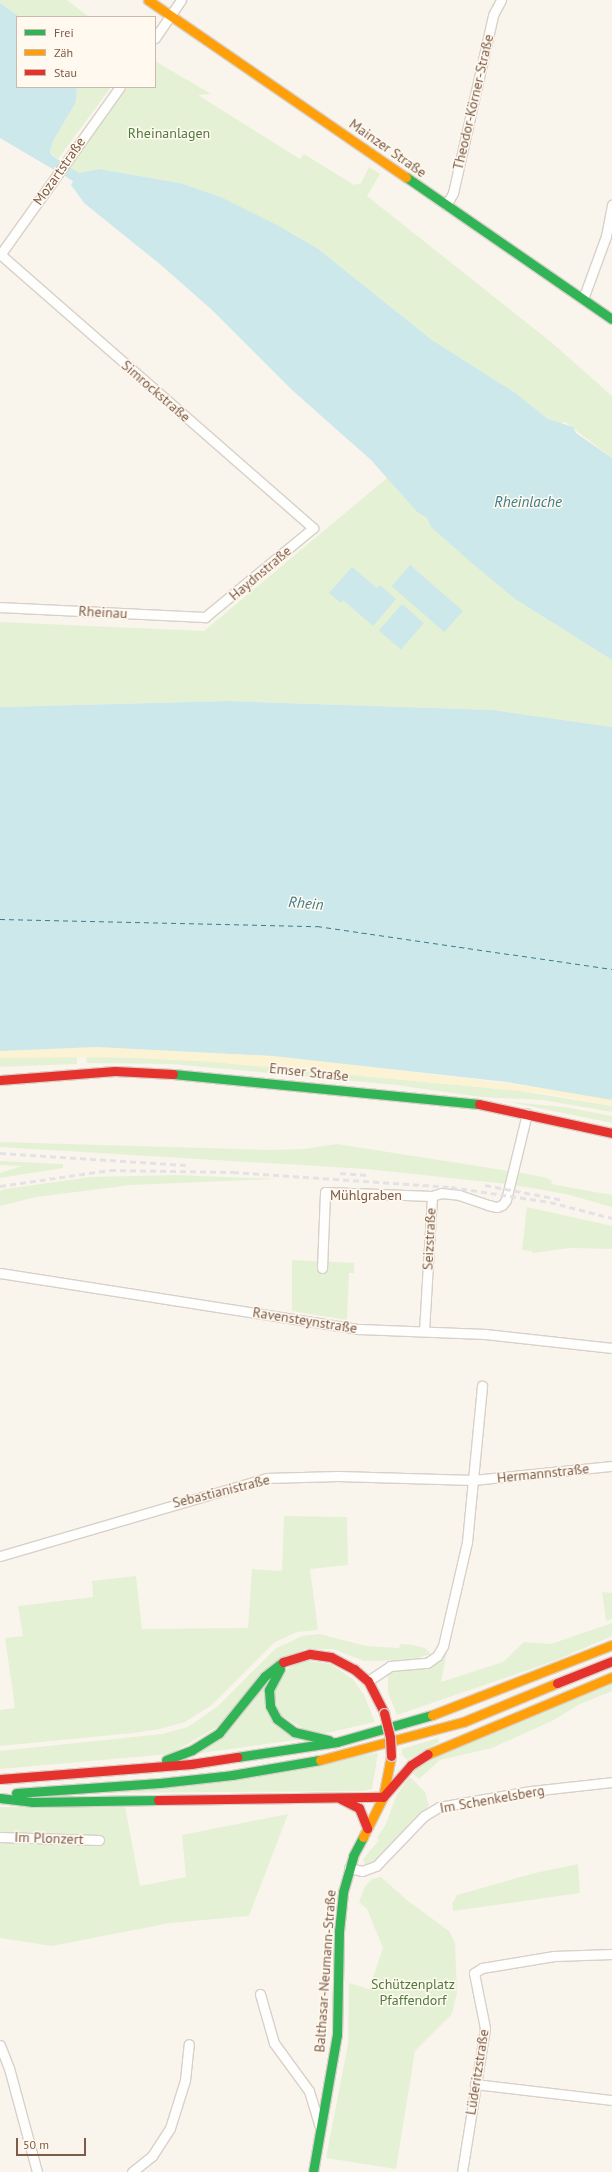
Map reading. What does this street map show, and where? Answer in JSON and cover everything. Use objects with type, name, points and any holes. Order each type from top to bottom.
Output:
[{"type":"main road","name":"Mainzer Straße","points":[[148,0],[612,319]]},
{"type":"main road","name":"Emser Straße","points":[[0,1080],[91,1072],[156,1072],[473,1103],[527,1113],[612,1133]]},
{"type":"main road","points":[[0,1779],[210,1762],[337,1742],[448,1711],[612,1645]]},
{"type":"main road","points":[[146,1768],[192,1750],[220,1733],[265,1676],[277,1665],[291,1659],[310,1654],[330,1657],[354,1669],[368,1681]]},
{"type":"main road","points":[[291,1659],[271,1684],[269,1698],[273,1713],[284,1726],[294,1732],[337,1742]]},
{"type":"main road","points":[[0,1794],[160,1783],[232,1775],[328,1759],[464,1722],[612,1661]]},
{"type":"main road","points":[[391,1757],[405,1763],[419,1759],[443,1745],[612,1677]]},
{"type":"main road","name":"Balthasar-Neumann-Straße","points":[[313,2172],[337,2035],[340,1915],[349,1868],[383,1797],[391,1757],[390,1737],[384,1713],[368,1681]]},
{"type":"main road","points":[[0,1798],[32,1802],[340,1799],[383,1797],[419,1759]]},
{"type":"main road","points":[[340,1799],[357,1806],[367,1828]]},
{"type":"street","points":[[156,36],[180,0]]},
{"type":"street","name":"Theodor-Körner-Straße","points":[[446,205],[453,193],[493,15],[500,0]]},
{"type":"street","name":"Mozartstraße","points":[[0,255],[76,146],[119,88]]},
{"type":"street","points":[[582,299],[609,237],[612,205]]},
{"type":"street","name":"Simrockstraße","points":[[0,255],[313,528]]},
{"type":"street","name":"Haydnstraße","points":[[205,617],[313,528]]},
{"type":"street","name":"Rheinau","points":[[0,607],[205,617]]},
{"type":"street","name":"Seizstraße","points":[[424,1331],[432,1196],[441,1193],[459,1195],[488,1205],[497,1207],[502,1205],[506,1200],[527,1113]]},
{"type":"street","name":"Mühlgraben","points":[[322,1268],[325,1192],[432,1196]]},
{"type":"street","name":"Ravensteynstraße","points":[[0,1273],[359,1329],[485,1334],[612,1348]]},
{"type":"street","points":[[368,1681],[390,1666],[427,1663],[437,1656],[444,1646],[467,1542],[482,1386]]},
{"type":"street","name":"Hermannstraße","points":[[473,1480],[612,1466]]},
{"type":"street","name":"Sebastianistraße","points":[[0,1556],[266,1478],[338,1476],[473,1480]]},
{"type":"street","name":"Im Schenkelsberg","points":[[349,1868],[362,1871],[376,1866],[424,1816],[439,1807],[524,1792],[612,1782]]},
{"type":"street","name":"Im Plonzert","points":[[0,1837],[99,1840]]},
{"type":"street","name":"Lüderitzstraße","points":[[462,2172],[485,2028],[474,1973],[482,1968],[554,1956],[612,1954]]},
{"type":"street","points":[[260,1994],[274,2043],[309,2092],[320,2128]]},
{"type":"street","points":[[132,2172],[152,2156],[170,2128],[184,2080],[189,2044]]},
{"type":"street","points":[[0,2045],[11,2072],[36,2172]]},
{"type":"street","points":[[475,2084],[612,2100]]},
{"type":"green space","points":[[0,0],[67,0],[88,16],[19,16],[0,3]]},
{"type":"green space","name":"Rheinanlagen","points":[[156,62],[211,94],[198,95],[300,159],[304,154],[354,185],[361,183],[369,167],[380,174],[367,196],[551,342],[612,396],[612,458],[565,422],[561,424],[548,419],[514,392],[432,340],[317,248],[290,232],[221,197],[180,183],[99,169],[79,173],[69,168],[127,88],[156,88]]},
{"type":"green space","points":[[77,88],[110,88],[58,159],[50,152],[53,141],[76,102]]},
{"type":"green space","points":[[387,478],[417,512],[427,518],[439,534],[515,599],[612,660],[612,727],[493,710],[228,701],[0,707],[0,622],[204,631]]},
{"type":"green space","points":[[58,1056],[77,1057],[77,1064],[0,1067],[0,1058]]},
{"type":"green space","points":[[86,1057],[161,1058],[215,1062],[520,1091],[612,1106],[612,1112],[543,1100],[481,1097],[396,1085],[227,1069],[171,1064],[87,1063]]},
{"type":"green space","points":[[509,1102],[565,1107],[612,1116],[612,1123]]},
{"type":"green space","points":[[0,1142],[269,1150],[304,1149],[337,1144],[509,1171],[507,1184],[366,1169],[0,1147]]},
{"type":"green space","points":[[0,1161],[63,1164],[63,1168],[0,1178],[0,1173],[22,1166],[0,1165]]},
{"type":"green space","points":[[517,1172],[547,1178],[552,1181],[551,1184],[612,1195],[612,1207],[566,1194],[514,1185]]},
{"type":"green space","points":[[176,1175],[276,1179],[131,1185],[36,1197],[0,1206],[0,1191],[5,1189],[91,1177]]},
{"type":"green space","points":[[527,1207],[612,1226],[612,1249],[570,1248],[532,1253],[532,1251],[522,1250]]},
{"type":"green space","points":[[292,1260],[354,1263],[354,1273],[349,1273],[347,1320],[292,1311]]},
{"type":"green space","points":[[284,1516],[347,1517],[348,1565],[310,1569],[318,1630],[297,1632],[275,1642],[212,1705],[185,1722],[160,1729],[134,1733],[0,1746],[0,1710],[15,1708],[5,1638],[23,1636],[18,1606],[93,1597],[92,1581],[136,1576],[142,1629],[248,1628],[252,1569],[282,1571]]},
{"type":"green space","points":[[602,1592],[612,1593],[612,1619],[606,1621]]},
{"type":"green space","points":[[612,1623],[612,1636],[554,1661],[397,1715],[388,1692],[388,1674],[391,1672],[425,1668],[438,1661],[447,1652],[441,1682],[503,1662],[524,1642],[551,1644]]},
{"type":"green space","points":[[319,1634],[366,1646],[399,1648],[400,1644],[413,1645],[425,1648],[431,1654],[411,1660],[364,1661],[333,1649],[304,1649],[224,1723],[170,1754],[0,1769],[0,1751],[162,1734],[188,1727],[218,1706],[275,1649],[302,1636]]},
{"type":"green space","points":[[302,1660],[330,1664],[353,1679],[364,1695],[375,1722],[327,1733],[308,1732],[277,1712],[274,1685],[281,1673]]},
{"type":"green space","points":[[267,1678],[265,1694],[303,1739],[194,1754]]},
{"type":"green space","points":[[612,1681],[612,1691],[578,1705],[554,1720],[492,1748],[440,1760],[419,1779],[413,1774],[415,1766]]},
{"type":"green space","points":[[438,1738],[439,1742],[407,1760],[402,1755],[402,1749]]},
{"type":"green space","points":[[378,1753],[372,1789],[364,1791],[85,1793]]},
{"type":"green space","points":[[410,1777],[425,1792],[429,1806],[372,1863],[365,1865],[363,1859],[379,1840],[377,1838],[386,1824],[397,1794]]},
{"type":"green space","points":[[125,1806],[140,1886],[186,1877],[182,1835],[288,1814],[249,1916],[170,1923],[52,1946],[0,1938],[0,1807]]},
{"type":"green space","points":[[578,1864],[580,1893],[453,1911],[452,1904],[457,1895],[535,1873]]},
{"type":"green space","name":"Schützenplatz Pfaffendorf","points":[[381,1877],[408,1901],[449,1931],[455,1943],[457,1993],[452,2014],[415,2051],[396,2169],[326,2158],[348,2044],[349,1983],[369,1989],[383,1948],[367,1909],[359,1902],[365,1886],[372,1879]]},
{"type":"sand","points":[[97,1047],[273,1056],[346,1064],[578,1092],[612,1100],[612,1106],[542,1093],[215,1062],[115,1057],[0,1058],[0,1051]]},
{"type":"water","name":"Rheinlache","points":[[0,3],[19,16],[16,16],[16,88],[77,88],[76,102],[53,141],[50,152],[53,156],[79,173],[99,169],[180,183],[221,197],[279,226],[317,248],[432,340],[514,392],[548,419],[573,427],[576,433],[612,458],[612,660],[515,599],[473,564],[432,528],[427,518],[417,512],[371,460],[292,390],[212,310],[161,265],[84,203],[71,185],[73,181],[0,138]]},
{"type":"water","points":[[410,565],[463,611],[444,632],[392,586]]},
{"type":"water","points":[[352,567],[377,588],[380,585],[396,599],[373,626],[343,600],[341,603],[329,593]]},
{"type":"water","points":[[402,604],[424,623],[401,649],[379,630]]},
{"type":"water","name":"Rhein","points":[[228,701],[493,710],[612,727],[612,1100],[507,1082],[273,1056],[97,1047],[0,1051],[0,707]]},
{"type":"ferry route","points":[[0,919],[317,926],[612,969]]},
{"type":"railway","points":[[0,1153],[186,1165]]},
{"type":"railway","points":[[0,1186],[110,1170],[233,1172],[451,1187],[550,1202],[612,1218]]},
{"type":"railway","points":[[340,1173],[368,1175]]},
{"type":"railway","points":[[485,1185],[564,1200]]},
{"type":"traffic: fast","points":[[406,177],[612,319]]},
{"type":"traffic: fast","points":[[173,1074],[479,1104]]},
{"type":"traffic: fast","points":[[166,1760],[192,1750],[219,1733],[265,1676],[283,1662]]},
{"type":"traffic: fast","points":[[280,1669],[269,1690],[270,1706],[277,1719],[294,1732],[329,1740]]},
{"type":"traffic: fast","points":[[237,1757],[337,1742],[432,1715]]},
{"type":"traffic: fast","points":[[16,1793],[160,1783],[232,1775],[320,1760]]},
{"type":"traffic: fast","points":[[0,1798],[32,1802],[158,1800]]},
{"type":"traffic: fast","points":[[313,2172],[337,2035],[339,1931],[343,1892],[353,1856],[363,1837]]},
{"type":"traffic: slow","points":[[148,0],[406,177]]},
{"type":"traffic: slow","points":[[432,1715],[612,1645]]},
{"type":"traffic: slow","points":[[428,1754],[612,1677]]},
{"type":"traffic: slow","points":[[320,1760],[463,1722],[557,1683]]},
{"type":"traffic: slow","points":[[363,1837],[383,1797],[391,1756]]},
{"type":"traffic: jam","points":[[0,1080],[115,1071],[173,1074]]},
{"type":"traffic: jam","points":[[479,1104],[612,1133]]},
{"type":"traffic: jam","points":[[283,1662],[310,1654],[331,1657],[354,1669],[368,1681]]},
{"type":"traffic: jam","points":[[557,1683],[612,1661]]},
{"type":"traffic: jam","points":[[368,1681],[384,1713]]},
{"type":"traffic: jam","points":[[384,1713],[390,1737],[391,1756]]},
{"type":"traffic: jam","points":[[158,1800],[383,1797],[411,1765],[428,1754]]},
{"type":"traffic: jam","points":[[0,1779],[191,1764],[237,1757]]},
{"type":"traffic: jam","points":[[341,1799],[359,1808],[367,1828]]}]
